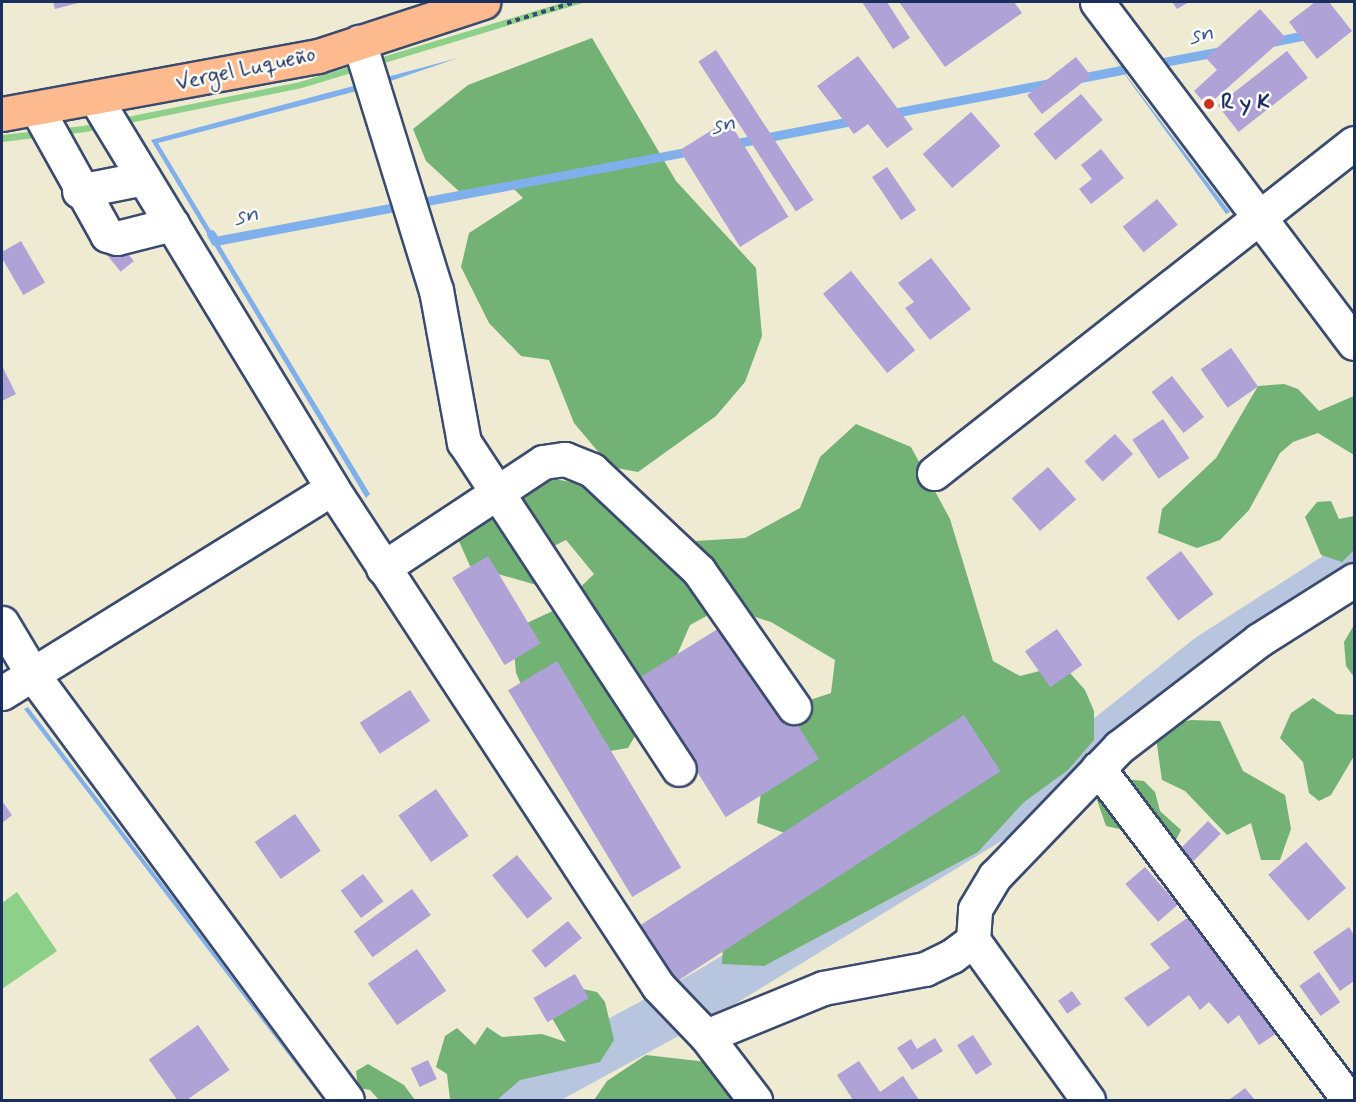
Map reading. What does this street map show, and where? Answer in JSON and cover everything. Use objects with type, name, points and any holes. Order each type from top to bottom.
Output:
[{"type":"main road","name":"Vergel Luqueño","points":[[2,114],[97,101],[318,56],[483,2]]},
{"type":"street","points":[[1097,2],[1256,216],[1354,343]]},
{"type":"street","points":[[359,42],[435,290],[464,442],[679,769]]},
{"type":"street","points":[[97,101],[332,488],[658,986],[706,1036],[754,1099]]},
{"type":"street","points":[[37,109],[79,191],[112,238],[172,224]]},
{"type":"street","points":[[934,472],[1256,216],[1354,143]]},
{"type":"street","points":[[79,191],[144,178]]},
{"type":"street","points":[[383,568],[543,462],[566,459],[592,470],[699,571],[795,707]]},
{"type":"street","points":[[2,693],[332,488]]},
{"type":"street","points":[[1088,1101],[973,940],[981,893],[1098,768],[1259,640],[1354,580]]},
{"type":"street","points":[[2,623],[33,675],[347,1101]]},
{"type":"street","points":[[1098,768],[1349,1101]]},
{"type":"street","points":[[706,1036],[823,988],[925,969],[973,940]]},
{"type":"shaded area","points":[[1354,536],[1354,588],[1065,802],[717,1015],[561,1100],[458,1100],[695,972],[1038,763],[1195,638]]},
{"type":"green space","points":[[565,2],[586,2],[302,88],[86,132],[2,142],[2,135],[83,126],[300,82]]},
{"type":"green space","points":[[592,38],[676,181],[756,268],[762,336],[745,382],[716,416],[638,472],[611,467],[574,423],[549,360],[521,356],[489,323],[461,267],[469,233],[523,198],[508,183],[462,194],[426,161],[413,129],[468,85]]},
{"type":"green space","points":[[1284,384],[1298,389],[1319,411],[1354,396],[1354,455],[1318,433],[1293,442],[1280,453],[1249,510],[1220,540],[1197,548],[1158,533],[1162,509],[1216,458],[1258,386]]},
{"type":"green space","points":[[856,424],[911,447],[950,519],[993,661],[1020,676],[1063,665],[1085,690],[1094,711],[1094,740],[1068,770],[1024,802],[978,852],[764,966],[722,964],[724,927],[790,835],[757,823],[764,770],[790,745],[810,700],[831,693],[835,660],[771,622],[723,607],[690,625],[661,692],[628,748],[587,755],[528,700],[516,673],[512,630],[559,608],[594,574],[566,540],[546,550],[540,586],[470,566],[458,539],[471,516],[525,474],[583,484],[679,542],[745,538],[800,508],[820,457]]},
{"type":"green space","points":[[1331,501],[1339,519],[1354,516],[1354,550],[1342,562],[1321,555],[1305,517],[1317,502]]},
{"type":"green space","points":[[1354,625],[1354,677],[1346,666],[1344,642]]},
{"type":"green space","points":[[1313,698],[1337,714],[1354,715],[1354,756],[1331,795],[1319,801],[1309,793],[1303,762],[1280,738],[1291,713]]},
{"type":"green space","points":[[1191,720],[1220,721],[1243,771],[1285,795],[1291,829],[1280,860],[1261,860],[1251,823],[1227,835],[1185,791],[1162,780],[1156,738],[1170,725]]},
{"type":"green space","points":[[1125,779],[1144,781],[1155,792],[1160,811],[1181,830],[1175,842],[1106,826],[1096,797]]},
{"type":"green space","points":[[17,892],[57,951],[2,989],[2,903]]},
{"type":"green space","points":[[578,988],[597,992],[605,1002],[614,1040],[600,1062],[520,1080],[497,1100],[450,1100],[447,1074],[436,1067],[445,1036],[457,1028],[475,1045],[487,1027],[502,1037],[542,1034],[566,1042],[552,1018]]},
{"type":"green space","points":[[646,1055],[716,1063],[751,1100],[594,1100],[607,1081]]},
{"type":"green space","points":[[368,1064],[404,1085],[415,1100],[379,1100],[370,1090],[358,1088],[356,1071]]},
{"type":"water","points":[[1107,50],[1230,212],[1226,214]]},
{"type":"water","points":[[458,58],[376,86],[158,143],[370,494],[366,498],[151,140]]},
{"type":"water","points":[[28,707],[178,904],[323,1100],[24,709]]},
{"type":"building","points":[[53,2],[82,2],[55,9]]},
{"type":"building","points":[[862,2],[887,2],[910,38],[893,49]]},
{"type":"building","points":[[899,2],[1014,2],[1022,13],[945,67]]},
{"type":"building","points":[[1172,2],[1189,2],[1177,9]]},
{"type":"building","points":[[1315,2],[1329,2],[1352,31],[1317,59],[1289,22]]},
{"type":"building","points":[[1260,9],[1285,37],[1207,106],[1194,91],[1217,70],[1206,58]]},
{"type":"building","points":[[716,50],[813,200],[796,212],[698,61]]},
{"type":"building","points":[[1287,51],[1308,78],[1239,132],[1218,105]]},
{"type":"building","points":[[858,56],[913,129],[887,148],[868,124],[854,134],[817,86]]},
{"type":"building","points":[[1076,57],[1091,76],[1042,114],[1027,95]]},
{"type":"building","points":[[1081,94],[1103,120],[1055,160],[1034,134]]},
{"type":"building","points":[[971,112],[1001,146],[952,188],[923,154]]},
{"type":"building","points":[[728,120],[788,217],[740,247],[680,150]]},
{"type":"building","points":[[1101,149],[1124,178],[1091,204],[1079,189],[1092,179],[1081,165]]},
{"type":"building","points":[[887,167],[916,210],[901,220],[872,177]]},
{"type":"building","points":[[1157,199],[1178,225],[1144,252],[1123,227]]},
{"type":"building","points":[[21,241],[45,283],[23,295],[2,258],[2,252]]},
{"type":"building","points":[[120,244],[134,261],[121,272],[107,255]]},
{"type":"building","points":[[931,258],[971,309],[930,340],[905,308],[914,302],[898,283]]},
{"type":"building","points":[[851,271],[915,350],[887,373],[823,294]]},
{"type":"building","points":[[1231,348],[1258,387],[1228,408],[1201,369]]},
{"type":"building","points":[[2,366],[16,394],[2,401]]},
{"type":"building","points":[[1172,376],[1204,417],[1184,433],[1152,392]]},
{"type":"building","points":[[1163,419],[1189,458],[1159,479],[1132,440]]},
{"type":"building","points":[[1115,434],[1133,454],[1103,481],[1085,461]]},
{"type":"building","points":[[1048,467],[1076,499],[1040,531],[1012,498]]},
{"type":"building","points":[[1181,551],[1213,594],[1178,621],[1146,577]]},
{"type":"building","points":[[488,556],[541,643],[505,665],[452,578]]},
{"type":"building","points":[[732,620],[819,759],[726,817],[639,678]]},
{"type":"building","points":[[1057,629],[1082,665],[1050,687],[1025,651]]},
{"type":"building","points":[[557,661],[681,868],[632,897],[508,690]]},
{"type":"building","points":[[410,690],[430,721],[380,754],[360,723]]},
{"type":"building","points":[[964,715],[1000,771],[677,981],[640,925]]},
{"type":"building","points":[[436,789],[469,836],[431,862],[398,815]]},
{"type":"building","points":[[2,801],[12,815],[2,823]]},
{"type":"building","points":[[295,814],[321,851],[281,879],[255,842]]},
{"type":"building","points":[[1208,821],[1221,834],[1191,863],[1178,851]]},
{"type":"building","points":[[1306,842],[1346,888],[1308,921],[1268,875]]},
{"type":"building","points":[[517,855],[552,899],[527,919],[492,875]]},
{"type":"building","points":[[1145,867],[1178,905],[1158,922],[1125,884]]},
{"type":"building","points":[[363,874],[383,901],[361,918],[341,891]]},
{"type":"building","points":[[412,889],[431,915],[373,957],[354,931]]},
{"type":"building","points":[[1190,916],[1280,1031],[1259,1045],[1239,1015],[1228,1024],[1209,1002],[1200,1010],[1189,995],[1148,1027],[1124,998],[1170,968],[1150,944]]},
{"type":"building","points":[[568,921],[582,938],[545,968],[531,951]]},
{"type":"building","points":[[1349,927],[1354,935],[1354,981],[1340,991],[1313,952]]},
{"type":"building","points":[[417,949],[446,991],[397,1025],[368,983]]},
{"type":"building","points":[[1319,972],[1340,1002],[1321,1016],[1299,986]]},
{"type":"building","points":[[575,974],[589,998],[547,1022],[533,998]]},
{"type":"building","points":[[1072,991],[1081,1004],[1067,1014],[1058,1001]]},
{"type":"building","points":[[198,1025],[230,1070],[187,1100],[177,1100],[149,1059]]},
{"type":"building","points":[[973,1035],[992,1064],[976,1075],[957,1045]]},
{"type":"building","points":[[935,1038],[943,1051],[912,1070],[897,1048],[911,1039],[917,1049]]},
{"type":"building","points":[[428,1060],[437,1079],[420,1087],[411,1068]]},
{"type":"building","points":[[859,1061],[880,1092],[903,1076],[919,1100],[853,1100],[837,1075]]},
{"type":"building","points":[[1245,1088],[1255,1100],[1229,1100]]},
{"type":"waterway","name":"sn","points":[[1271,42],[1311,34]]},
{"type":"waterway","name":"sn","points":[[1153,64],[1222,51]]},
{"type":"waterway","name":"sn","points":[[1080,78],[1137,67]]},
{"type":"waterway","name":"sn","points":[[888,114],[1051,83]]},
{"type":"waterway","name":"sn","points":[[732,144],[857,120]]},
{"type":"waterway","name":"sn","points":[[211,234],[215,241],[692,151]]},
{"type":"place","name":"R y K","points":[[1209,104]]}]
